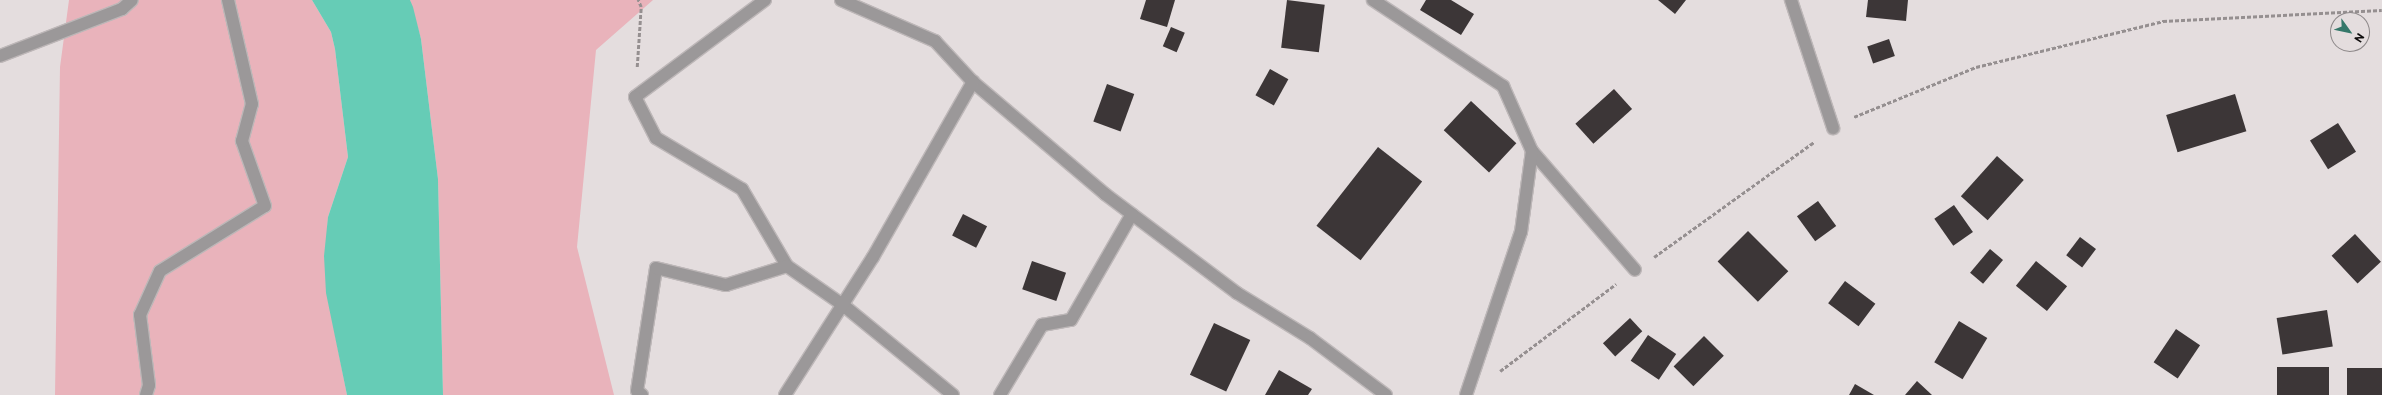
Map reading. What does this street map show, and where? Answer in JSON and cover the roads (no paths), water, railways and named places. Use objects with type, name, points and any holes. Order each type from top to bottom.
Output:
[{"type":"street","points":[[0,56],[122,9],[132,0]]},
{"type":"street","points":[[146,395],[149,385],[140,315],[160,271],[265,206],[242,141],[252,104],[228,0]]},
{"type":"street","points":[[765,0],[635,97],[656,138],[742,189],[787,266],[843,305],[953,395]]},
{"type":"street","points":[[841,0],[935,41],[973,82],[1132,214],[1237,293],[1310,338],[1386,395]]},
{"type":"street","points":[[1373,0],[1503,86],[1532,151],[1635,270]]},
{"type":"street","points":[[1791,0],[1833,128]]},
{"type":"street","points":[[785,395],[843,305],[973,82]]},
{"type":"street","points":[[1466,395],[1520,232],[1532,151]]},
{"type":"street","points":[[1000,395],[1042,325],[1071,320],[1132,214]]},
{"type":"street","points":[[642,395],[637,391],[656,268],[726,285],[787,266]]}]
